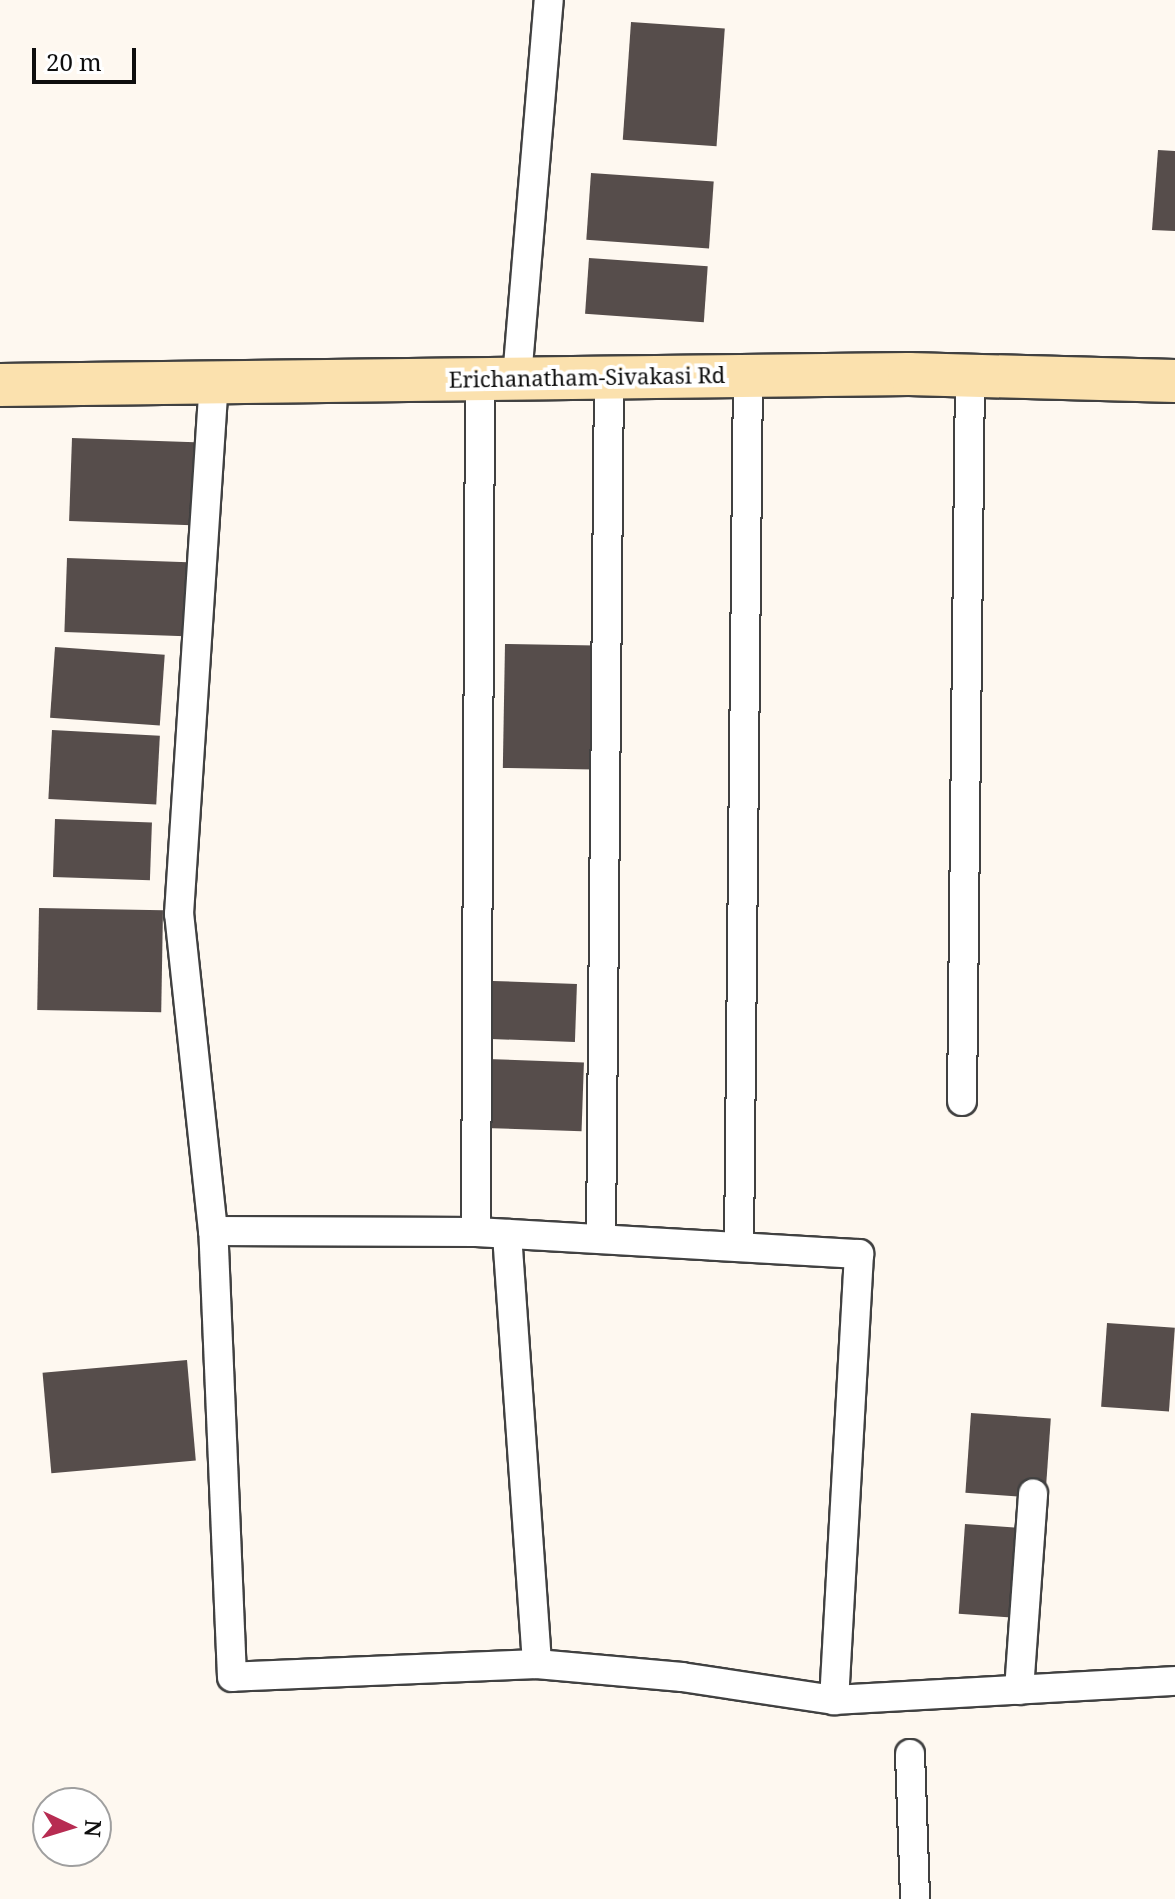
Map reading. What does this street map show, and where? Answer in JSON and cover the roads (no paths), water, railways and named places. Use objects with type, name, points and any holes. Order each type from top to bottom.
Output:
[{"type":"main road","name":"Erichanatham-Sivakasi Rd","points":[[0,385],[748,375],[1175,381]]},
{"type":"street","points":[[476,1232],[499,378],[549,0]]},
{"type":"street","points":[[739,1247],[748,375]]},
{"type":"street","points":[[601,1239],[609,376]]},
{"type":"street","points":[[962,1101],[970,376]]},
{"type":"street","points":[[214,380],[179,914],[213,1231],[232,1677],[537,1664],[682,1677],[834,1700],[1175,1681]]},
{"type":"street","points":[[213,1231],[476,1232],[859,1254],[834,1700]]},
{"type":"street","points":[[507,1234],[537,1664]]},
{"type":"street","points":[[1019,1690],[1033,1493]]},
{"type":"street","points":[[910,1754],[915,1899]]}]
